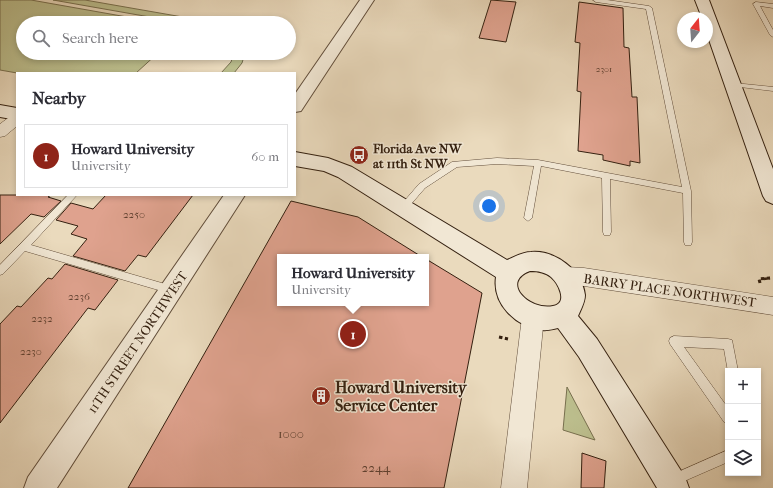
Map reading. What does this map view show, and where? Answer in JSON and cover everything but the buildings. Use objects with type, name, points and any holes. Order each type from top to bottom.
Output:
[{"type":"main road","points":[[296,106],[367,0]]},
{"type":"main road","points":[[702,0],[773,196]]},
{"type":"main road","points":[[0,111],[16,114]]},
{"type":"main road","points":[[296,159],[340,169],[509,273]]},
{"type":"main road","name":"11TH STREET NORTHWEST","points":[[39,488],[235,196]]},
{"type":"main road","points":[[530,261],[550,265],[566,276],[573,293],[573,302],[569,310],[563,315],[554,319],[533,317],[523,313],[509,298],[506,289],[506,280],[509,273],[514,267],[522,262],[530,261]]},
{"type":"main road","points":[[563,315],[588,348],[672,485]]},
{"type":"street","points":[[0,132],[16,119]]},
{"type":"street","name":"BARRY PLACE NORTHWEST","points":[[566,276],[584,277],[773,306]]},
{"type":"street","points":[[514,488],[533,317]]},
{"type":"lane","points":[[596,0],[649,8],[687,191],[688,242]]},
{"type":"lane","points":[[773,6],[756,4],[773,35]]},
{"type":"lane","points":[[734,85],[773,89]]},
{"type":"lane","points":[[403,208],[422,186],[455,164],[497,161],[538,163],[606,177],[687,191]]},
{"type":"lane","points":[[528,218],[538,163]]},
{"type":"lane","points":[[606,177],[607,232]]},
{"type":"lane","points":[[0,271],[72,196]]},
{"type":"lane","points":[[24,247],[172,290]]},
{"type":"lane","points":[[725,414],[674,341],[728,344],[732,368]]},
{"type":"lane","points":[[672,485],[725,458]]},
{"type":"path","points":[[759,278],[770,278]]},
{"type":"path","points":[[498,337],[509,340]]},
{"type":"green space","points":[[0,0],[31,0],[121,16],[16,16],[16,60],[150,60],[137,72],[16,73],[0,70]]},
{"type":"green space","points":[[53,0],[85,0],[177,16],[144,16]]},
{"type":"green space","points":[[232,60],[243,60],[235,72],[222,72]]},
{"type":"green space","points":[[567,387],[595,440],[563,430]]},
{"type":"place","name":"Florida Ave NW at 11th St NW","points":[[359,155]]},
{"type":"place","name":"Howard University","points":[[353,334]]},
{"type":"place","name":"Howard University Service Center","points":[[321,396]]}]
